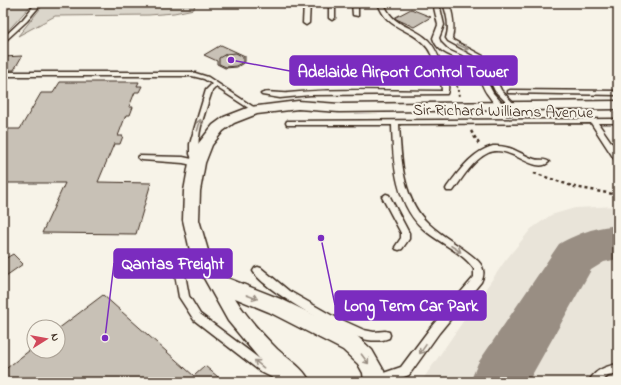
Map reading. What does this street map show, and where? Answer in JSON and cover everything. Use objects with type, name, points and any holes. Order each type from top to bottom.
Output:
[{"type":"street","name":"Sir Richard Williams Avenue","points":[[296,380],[269,355],[235,315],[200,255],[191,220],[190,206],[193,179],[197,163],[206,144],[218,128],[229,120],[255,110],[298,106],[339,108],[462,105],[618,114]]},
{"type":"street","name":"Sir Richard Williams Avenue","points":[[388,107],[438,112],[508,108],[618,106]]},
{"type":"street","points":[[216,282],[276,306],[350,343],[365,357],[373,371],[375,381]]},
{"type":"lane","points":[[3,41],[39,3]]},
{"type":"lane","points":[[306,23],[307,3]]},
{"type":"lane","points":[[332,3],[332,18]]},
{"type":"lane","points":[[355,3],[356,15]]},
{"type":"lane","points":[[264,94],[280,96],[310,93],[445,93],[444,81],[432,49],[418,36],[389,20],[382,9],[381,3]]},
{"type":"lane","points":[[436,3],[441,25],[436,38],[439,46],[449,53],[474,65],[478,69],[489,93],[508,108]]},
{"type":"lane","points":[[446,3],[451,22],[451,41],[481,57],[488,67],[498,91],[508,108]]},
{"type":"lane","points":[[3,38],[10,35]]},
{"type":"lane","points":[[3,74],[192,74],[206,78],[255,110]]},
{"type":"lane","points":[[197,163],[194,154],[194,144],[199,123],[209,90],[216,84]]},
{"type":"lane","points":[[510,92],[618,93]]},
{"type":"lane","points":[[593,121],[618,158]]},
{"type":"lane","points":[[289,123],[618,121]]},
{"type":"lane","points":[[375,381],[391,377],[405,371],[435,330],[478,279],[479,272],[478,266],[472,260],[425,226],[410,205],[405,193],[397,152],[395,123]]},
{"type":"lane","points":[[450,189],[469,163],[488,151],[501,148],[534,162],[541,164],[545,162]]},
{"type":"lane","points":[[142,158],[183,160],[197,163]]},
{"type":"lane","points":[[386,197],[405,232],[405,239],[399,247]]},
{"type":"lane","points":[[200,255],[185,260],[180,274],[184,297],[197,317],[264,369],[281,377],[296,380]]},
{"type":"lane","points":[[258,271],[280,290],[320,315],[355,332],[374,336],[385,335]]},
{"type":"lane","points":[[594,382],[607,370],[618,369]]},
{"type":"path","points":[[456,84],[462,105]]},
{"type":"path","points":[[467,122],[476,142],[488,151]]},
{"type":"path","points":[[531,172],[567,186],[587,191],[618,195]]},
{"type":"shaded area","points":[[3,3],[33,3],[3,36]]},
{"type":"shaded area","points":[[45,3],[195,3],[194,9],[174,13],[149,15],[55,16],[18,36]]},
{"type":"shaded area","points":[[618,206],[618,382],[421,382],[505,261],[531,229],[551,215],[575,208]]},
{"type":"building","points":[[411,9],[431,17],[414,27],[394,18]]},
{"type":"building","points":[[221,45],[245,56],[245,62],[237,67],[225,68],[217,64],[217,61],[204,55]]},
{"type":"building","points":[[236,53],[243,57],[243,62],[236,66],[226,67],[219,64],[219,58],[226,54]]},
{"type":"building","points":[[22,56],[14,70],[3,70],[3,57]]},
{"type":"building","points":[[60,82],[139,82],[137,86],[142,86],[139,92],[135,92],[129,107],[133,107],[130,115],[126,115],[118,136],[123,136],[120,144],[114,144],[98,182],[151,183],[136,234],[42,233],[65,183],[3,183],[3,129],[20,129],[41,93],[53,93]]},
{"type":"building","points":[[13,254],[23,264],[3,278],[3,260]]},
{"type":"building","points":[[103,295],[194,376],[205,366],[224,382],[3,382],[3,371],[26,353],[26,359],[66,359],[66,323]]},
{"type":"taxiway","points":[[498,382],[575,257],[593,246],[618,242]]},
{"type":"place","name":"Adelaide Airport Control Tower","points":[[231,60]]},
{"type":"place","name":"Long Term Car Park","points":[[321,238]]},
{"type":"place","name":"Qantas Freight","points":[[105,338]]}]
